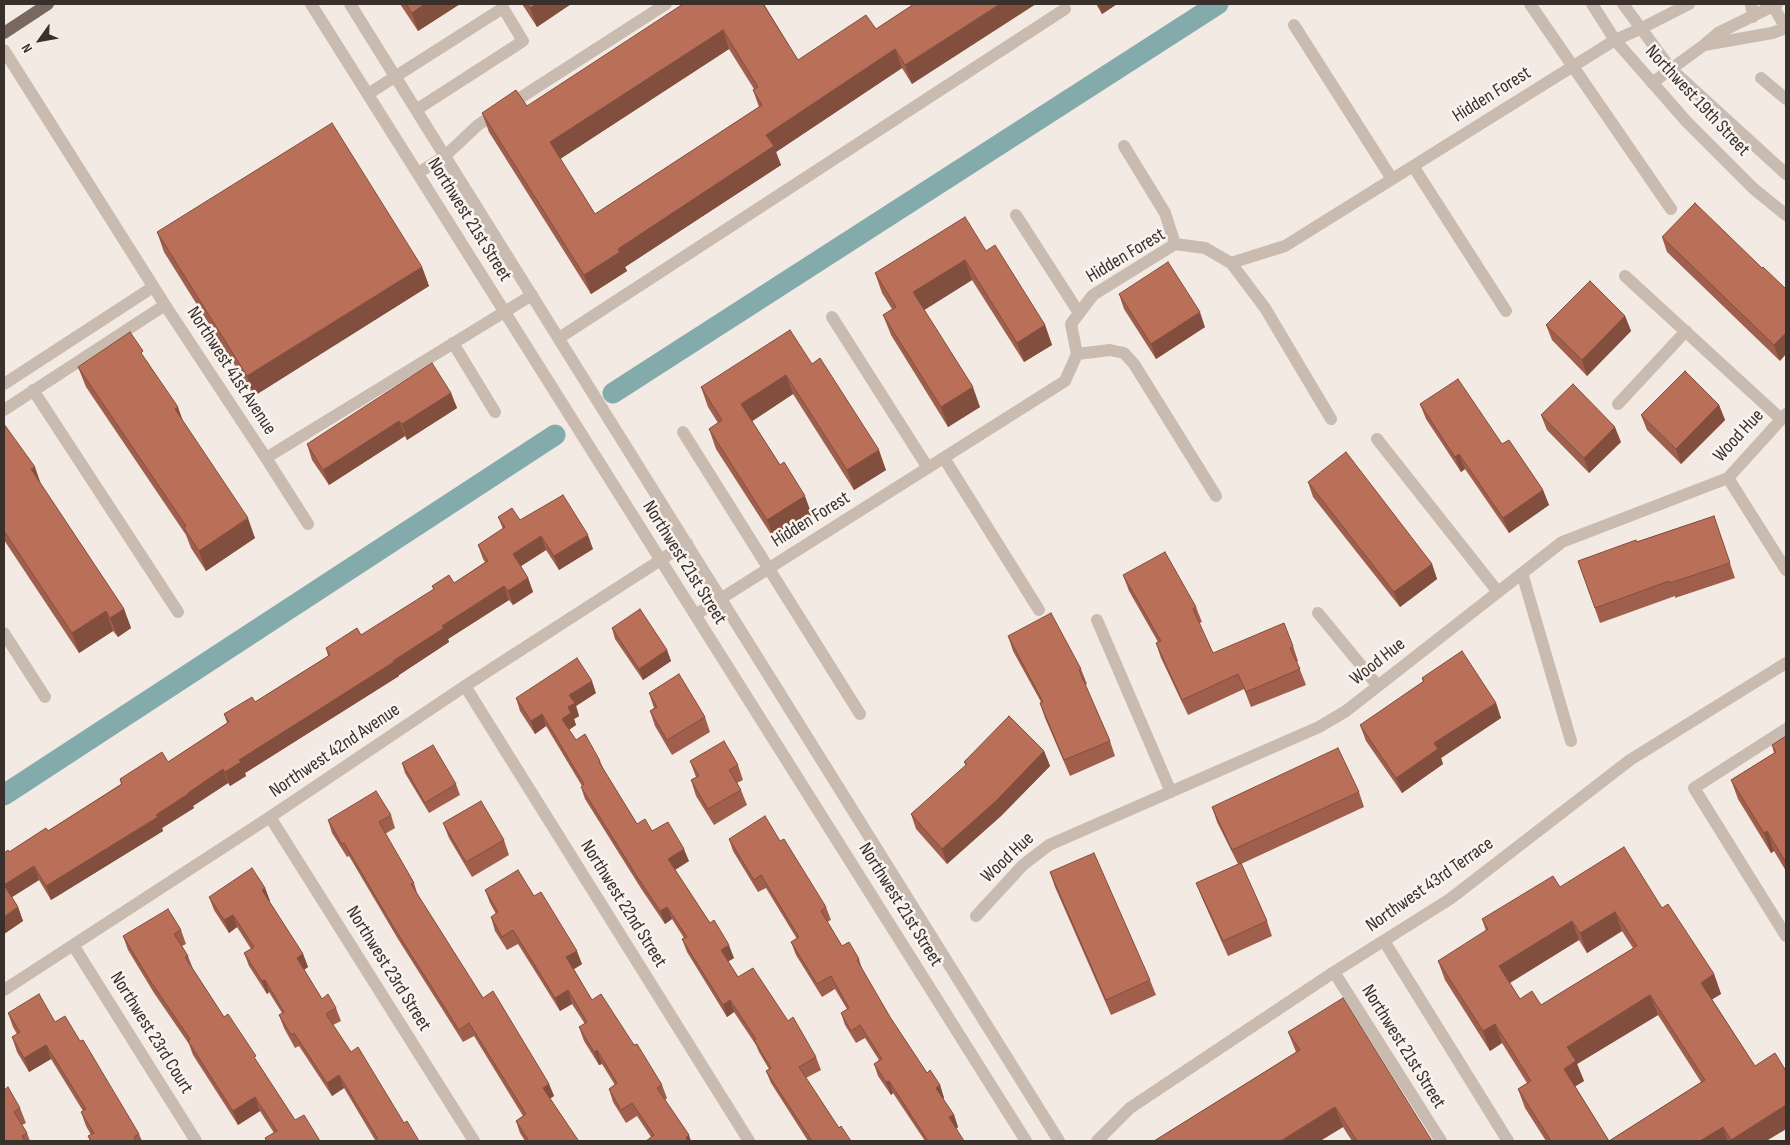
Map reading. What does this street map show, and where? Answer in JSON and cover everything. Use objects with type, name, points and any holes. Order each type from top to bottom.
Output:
[{"type":"main road","points":[[4,32],[48,4]]},
{"type":"street","name":"Northwest 21st Street","points":[[311,4],[1026,1141]]},
{"type":"street","name":"Northwest 21st Street","points":[[350,4],[1059,1141]]},
{"type":"street","points":[[418,173],[445,156],[478,125],[666,4]]},
{"type":"street","points":[[1530,4],[1672,209]]},
{"type":"street","name":"Northwest 19th Street","points":[[1592,4],[1616,40],[1686,121],[1754,189],[1786,215]]},
{"type":"street","name":"Northwest 19th Street","points":[[1623,4],[1671,69],[1786,174]]},
{"type":"street","name":"Hidden Forest","points":[[695,615],[1065,381],[1077,354],[1071,324],[1093,295],[1174,244],[1205,248],[1231,263],[1285,246],[1616,40],[1689,4]]},
{"type":"street","points":[[1751,4],[1753,17]]},
{"type":"street","points":[[1652,83],[1718,34],[1775,5],[1786,28],[1772,33],[1704,45]]},
{"type":"street","points":[[368,94],[503,8],[524,41],[416,110]]},
{"type":"street","points":[[559,338],[1065,9]]},
{"type":"street","points":[[1294,25],[1392,179]]},
{"type":"street","points":[[4,50],[165,305]]},
{"type":"street","points":[[1761,78],[1786,99]]},
{"type":"street","points":[[1124,146],[1165,213],[1174,244]]},
{"type":"street","points":[[1413,166],[1506,311]]},
{"type":"street","points":[[1016,215],[1079,313]]},
{"type":"street","points":[[1231,263],[1265,308],[1331,419]]},
{"type":"street","points":[[1625,276],[1784,417]]},
{"type":"street","points":[[4,384],[153,287]]},
{"type":"street","name":"Northwest 41st Avenue","points":[[4,410],[165,305],[266,458],[532,295]]},
{"type":"street","points":[[832,317],[928,468]]},
{"type":"street","points":[[1618,404],[1686,331]]},
{"type":"street","points":[[453,343],[495,412]]},
{"type":"street","points":[[1077,354],[1110,350],[1124,352],[1134,364],[1216,496]]},
{"type":"street","points":[[33,390],[178,612]]},
{"type":"street","name":"Wood Hue","points":[[976,916],[1023,865],[1049,845],[1319,727],[1346,711],[1562,542],[1728,478],[1784,417]]},
{"type":"street","points":[[682,432],[860,714]]},
{"type":"street","points":[[1377,439],[1498,592]]},
{"type":"street","points":[[266,458],[308,524]]},
{"type":"street","points":[[944,458],[1039,610]]},
{"type":"street","points":[[1728,478],[1786,570]]},
{"type":"street","name":"Northwest 42nd Avenue","points":[[4,990],[270,817],[465,686],[687,544]]},
{"type":"street","points":[[1522,573],[1571,741]]},
{"type":"street","points":[[1318,613],[1378,686]]},
{"type":"street","points":[[1098,620],[1171,792]]},
{"type":"street","points":[[4,633],[45,697]]},
{"type":"street","name":"Northwest 43rd Terrace","points":[[1097,1141],[1130,1108],[1334,972],[1450,899],[1630,760],[1786,663]]},
{"type":"street","name":"Northwest 22nd Street","points":[[465,686],[749,1141]]},
{"type":"street","points":[[1786,729],[1694,788],[1786,936]]},
{"type":"street","name":"Northwest 23rd Street","points":[[270,817],[474,1141]]},
{"type":"street","points":[[1384,941],[1508,1141]]},
{"type":"street","name":"Northwest 23rd Court","points":[[73,945],[196,1141]]},
{"type":"street","name":"Northwest 21st Street","points":[[1334,972],[1440,1141]]},
{"type":"building","points":[[406,4],[425,4],[412,13]]},
{"type":"building","points":[[527,4],[537,4],[530,8]]},
{"type":"building","points":[[683,4],[763,4],[798,60],[866,15],[876,29],[914,4],[1000,4],[905,65],[895,49],[766,135],[774,146],[618,249],[620,252],[584,275],[482,113],[516,90],[527,106]],"holes":[[[723,30],[758,87],[753,90],[762,105],[595,214],[550,142]]]},
{"type":"building","points":[[332,123],[422,267],[247,376],[157,232]]},
{"type":"building","points":[[1695,203],[1786,289],[1786,333],[1774,345],[1662,237]]},
{"type":"building","points":[[965,217],[986,251],[995,245],[1045,325],[1017,343],[965,260],[913,292],[973,387],[941,407],[883,315],[896,307],[875,273]]},
{"type":"building","points":[[1168,262],[1200,312],[1151,344],[1119,294]]},
{"type":"building","points":[[1590,281],[1625,316],[1582,360],[1546,325]]},
{"type":"building","points":[[790,330],[812,364],[820,358],[879,450],[847,470],[786,375],[741,404],[780,465],[784,462],[805,496],[767,520],[709,429],[722,420],[701,387]]},
{"type":"building","points":[[130,332],[143,351],[141,353],[178,407],[175,409],[248,518],[199,551],[184,528],[186,526],[78,367]]},
{"type":"building","points":[[432,363],[451,393],[402,424],[399,421],[323,470],[307,444]]},
{"type":"building","points":[[1685,371],[1719,405],[1676,449],[1641,415]]},
{"type":"building","points":[[1458,379],[1502,444],[1509,440],[1543,490],[1503,518],[1459,454],[1455,457],[1420,404]]},
{"type":"building","points":[[1573,384],[1615,427],[1584,458],[1541,415]]},
{"type":"building","points":[[4,424],[35,467],[31,469],[124,609],[110,618],[106,611],[72,633],[4,531]]},
{"type":"building","points":[[1346,452],[1432,564],[1394,592],[1308,482]]},
{"type":"building","points":[[563,495],[588,535],[554,556],[541,536],[513,554],[528,578],[508,591],[504,586],[442,626],[444,628],[394,662],[239,760],[241,762],[225,772],[223,769],[156,815],[158,817],[46,886],[34,866],[4,885],[4,853],[8,850],[9,852],[46,828],[48,831],[122,784],[120,779],[162,752],[168,762],[229,722],[224,714],[252,697],[255,702],[330,655],[326,648],[357,628],[361,635],[434,589],[432,586],[449,575],[454,583],[488,561],[478,545],[505,527],[498,517],[512,508],[520,520]]},
{"type":"building","points":[[1714,516],[1730,563],[1670,583],[1669,581],[1595,608],[1578,561],[1636,540],[1637,542]]},
{"type":"building","points":[[1165,552],[1196,607],[1193,609],[1213,653],[1284,623],[1293,646],[1290,648],[1300,669],[1246,692],[1238,674],[1182,700],[1156,643],[1161,641],[1123,575]]},
{"type":"building","points":[[640,609],[667,650],[639,669],[612,628]]},
{"type":"building","points":[[1051,613],[1081,669],[1079,670],[1110,741],[1064,760],[1040,703],[1043,702],[1008,636]]},
{"type":"building","points":[[1462,651],[1496,703],[1434,743],[1438,749],[1396,778],[1360,725],[1424,681],[1422,678]]},
{"type":"building","points":[[577,658],[592,681],[569,695],[575,703],[568,707],[571,713],[562,719],[576,740],[585,734],[599,762],[637,824],[645,819],[652,831],[668,822],[684,849],[668,859],[710,923],[714,920],[729,945],[721,950],[738,977],[753,968],[788,1021],[793,1017],[816,1057],[799,1067],[839,1128],[841,1126],[851,1141],[812,1141],[766,1071],[771,1068],[754,1040],[756,1039],[730,1000],[723,1005],[682,939],[687,937],[667,907],[660,911],[638,878],[581,787],[584,784],[542,714],[531,721],[516,698]]},
{"type":"building","points":[[679,674],[705,717],[667,740],[650,711],[657,707],[649,693]]},
{"type":"building","points":[[1009,716],[1044,751],[996,801],[942,849],[911,814],[967,764],[964,762]]},
{"type":"building","points":[[1786,736],[1786,863],[1767,831],[1764,833],[1731,780],[1776,752],[1772,745]]},
{"type":"building","points":[[724,741],[738,765],[729,770],[741,790],[708,809],[691,780],[699,776],[690,761]]},
{"type":"building","points":[[433,745],[456,784],[425,803],[402,763]]},
{"type":"building","points":[[1338,748],[1359,792],[1232,850],[1212,807]]},
{"type":"building","points":[[376,791],[391,815],[379,822],[414,883],[411,884],[483,998],[493,991],[549,1084],[543,1088],[578,1140],[529,1141],[516,1121],[526,1114],[469,1023],[459,1030],[328,820]]},
{"type":"building","points":[[481,801],[504,840],[466,862],[443,823]]},
{"type":"building","points":[[765,816],[780,841],[784,839],[826,907],[821,911],[842,946],[849,942],[859,959],[857,960],[890,1017],[927,1073],[930,1070],[940,1085],[936,1088],[954,1115],[949,1117],[964,1141],[928,1141],[889,1081],[886,1082],[874,1064],[882,1059],[860,1025],[851,1031],[841,1013],[849,1008],[831,976],[817,984],[791,942],[799,937],[761,875],[754,880],[729,839]]},
{"type":"building","points":[[1624,847],[1662,908],[1668,904],[1714,974],[1701,983],[1755,1066],[1775,1053],[1786,1071],[1786,1105],[1731,1140],[1723,1127],[1700,1141],[1609,1141],[1551,1141],[1518,1089],[1531,1081],[1495,1024],[1483,1031],[1438,961],[1488,929],[1482,919],[1553,876],[1560,887]],"holes":[[[1615,912],[1637,946],[1541,1005],[1532,991],[1520,999],[1499,966],[1572,921],[1580,933]],[[1650,995],[1705,1080],[1609,1141],[1564,1069],[1576,1061],[1567,1047]]]},
{"type":"building","points":[[1094,853],[1150,980],[1106,1000],[1050,872]]},
{"type":"building","points":[[1241,863],[1267,921],[1223,941],[1196,883]]},
{"type":"building","points":[[252,868],[265,888],[262,890],[303,954],[297,958],[322,999],[328,994],[336,1008],[326,1014],[351,1052],[358,1047],[404,1123],[407,1121],[419,1141],[374,1141],[378,1139],[339,1075],[327,1083],[294,1033],[291,1035],[279,1015],[284,1012],[265,980],[262,981],[244,953],[254,947],[233,915],[224,920],[209,897]]},
{"type":"building","points":[[518,870],[534,896],[541,892],[577,951],[566,957],[592,1000],[601,994],[634,1045],[637,1044],[662,1085],[657,1088],[689,1135],[686,1138],[688,1141],[646,1141],[654,1135],[632,1103],[621,1110],[609,1089],[617,1083],[597,1050],[594,1052],[579,1027],[587,1022],[568,990],[555,998],[513,930],[502,937],[491,917],[498,912],[485,890]]},
{"type":"building","points":[[4,885],[18,907],[4,917]]},
{"type":"building","points":[[168,909],[181,930],[174,934],[188,956],[185,957],[224,1017],[228,1014],[295,1120],[304,1115],[320,1141],[267,1141],[265,1138],[277,1131],[255,1097],[233,1111],[188,1041],[190,1039],[149,979],[123,936]]},
{"type":"building","points":[[39,994],[55,1022],[65,1016],[80,1041],[83,1040],[139,1134],[134,1137],[136,1141],[91,1141],[88,1136],[94,1133],[81,1112],[86,1109],[46,1045],[24,1058],[12,1037],[20,1032],[8,1013]]},
{"type":"building","points":[[1343,998],[1432,1141],[1357,1141],[1335,1107],[1281,1141],[1154,1141],[1300,1050],[1288,1032]]},
{"type":"building","points":[[8,1087],[20,1108],[14,1112],[27,1133],[22,1136],[25,1141],[4,1141],[4,1090]]},
{"type":"waterway","points":[[613,393],[1218,4]]},
{"type":"waterway","points":[[4,795],[555,435]]}]
